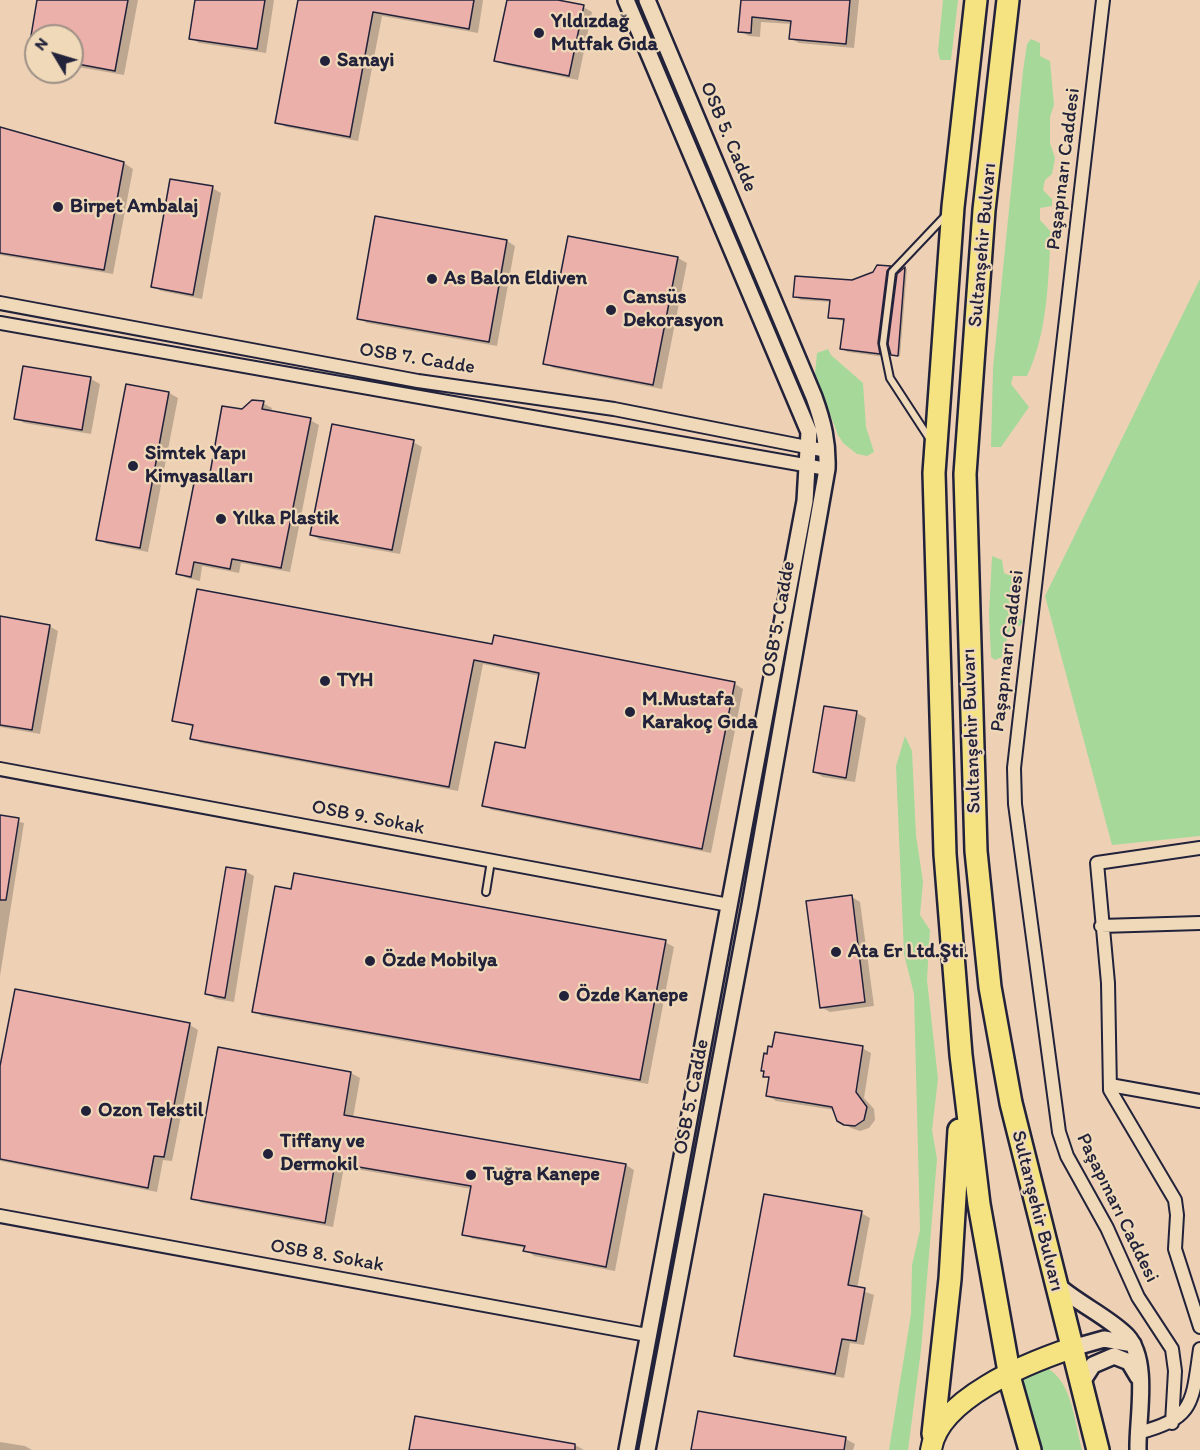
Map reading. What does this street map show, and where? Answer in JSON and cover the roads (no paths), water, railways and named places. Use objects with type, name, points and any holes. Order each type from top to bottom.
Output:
[{"type":"highway","name":"Sultanşehir Bulvarı","points":[[976,0],[953,207],[936,450],[938,639],[945,854],[961,1054],[979,1204],[1009,1373],[1030,1450]]},
{"type":"highway","name":"Sultanşehir Bulvarı","points":[[1008,0],[984,210],[965,474],[976,851],[990,987],[1011,1103],[1098,1450]]},
{"type":"highway","points":[[932,1442],[950,1279],[958,1163],[961,1054]]},
{"type":"main road","points":[[932,1442],[973,1394],[1009,1373],[1072,1348]]},
{"type":"street","points":[[626,0],[806,421],[809,449],[804,501],[627,1450]]},
{"type":"street","name":"OSB 5. Cadde","points":[[647,0],[814,397],[826,428],[827,451],[827,469],[750,906],[647,1450]]},
{"type":"street","name":"Paşapınarı Caddesi","points":[[1103,0],[1018,735],[1015,804],[1059,1132],[1067,1156],[1107,1228],[1138,1297],[1172,1348],[1175,1371],[1172,1423]]},
{"type":"street","name":"OSB 7. Cadde","points":[[0,303],[418,381],[614,409],[827,451]]},
{"type":"street","name":"OSB 7. Cadde","points":[[0,323],[827,469]]},
{"type":"street","name":"OSB 9. Sokak","points":[[0,769],[729,905]]},
{"type":"street","points":[[1200,848],[1097,863],[1108,983],[1112,1096],[1175,1200],[1177,1215],[1175,1249],[1200,1327]]},
{"type":"street","points":[[1101,926],[1200,923]]},
{"type":"street","points":[[1110,1085],[1200,1101]]},
{"type":"street","name":"OSB 8. Sokak","points":[[0,1216],[647,1335]]},
{"type":"street","points":[[1056,1284],[1120,1330],[1133,1344],[1139,1364],[1140,1382],[1138,1450]]},
{"type":"street","points":[[1072,1348],[1104,1339],[1133,1344]]},
{"type":"street","points":[[1138,1433],[1172,1423],[1189,1405],[1200,1349]]},
{"type":"street","points":[[1080,1385],[1093,1365],[1114,1356],[1129,1362],[1140,1382]]},
{"type":"lane","points":[[936,450],[890,378],[883,344],[892,272],[953,207]]},
{"type":"lane","points":[[486,892],[492,861]]},
{"type":"place","name":"Yıldızdağ Mutfak Gıda","points":[[539,33]]},
{"type":"place","name":"Sanayi","points":[[325,61]]},
{"type":"place","name":"Birpet Ambalaj","points":[[58,207]]},
{"type":"place","name":"As Balon Eldiven","points":[[432,279]]},
{"type":"place","name":"Cansüs Dekorasyon","points":[[611,310]]},
{"type":"place","name":"Simtek Yapı Kimyasalları","points":[[133,466]]},
{"type":"place","name":"Yılka Plastik","points":[[221,519]]},
{"type":"place","name":"TYH","points":[[325,681]]},
{"type":"place","name":"M.Mustafa Karakoç Gıda","points":[[630,712]]},
{"type":"place","name":"Ata Er Ltd.Şti.","points":[[836,952]]},
{"type":"place","name":"Özde Mobilya","points":[[370,961]]},
{"type":"place","name":"Özde Kanepe","points":[[564,996]]},
{"type":"place","name":"Ozon Tekstil","points":[[86,1111]]},
{"type":"place","name":"Tiffany ve Dermokil","points":[[268,1154]]},
{"type":"place","name":"Tuğra Kanepe","points":[[471,1175]]}]
